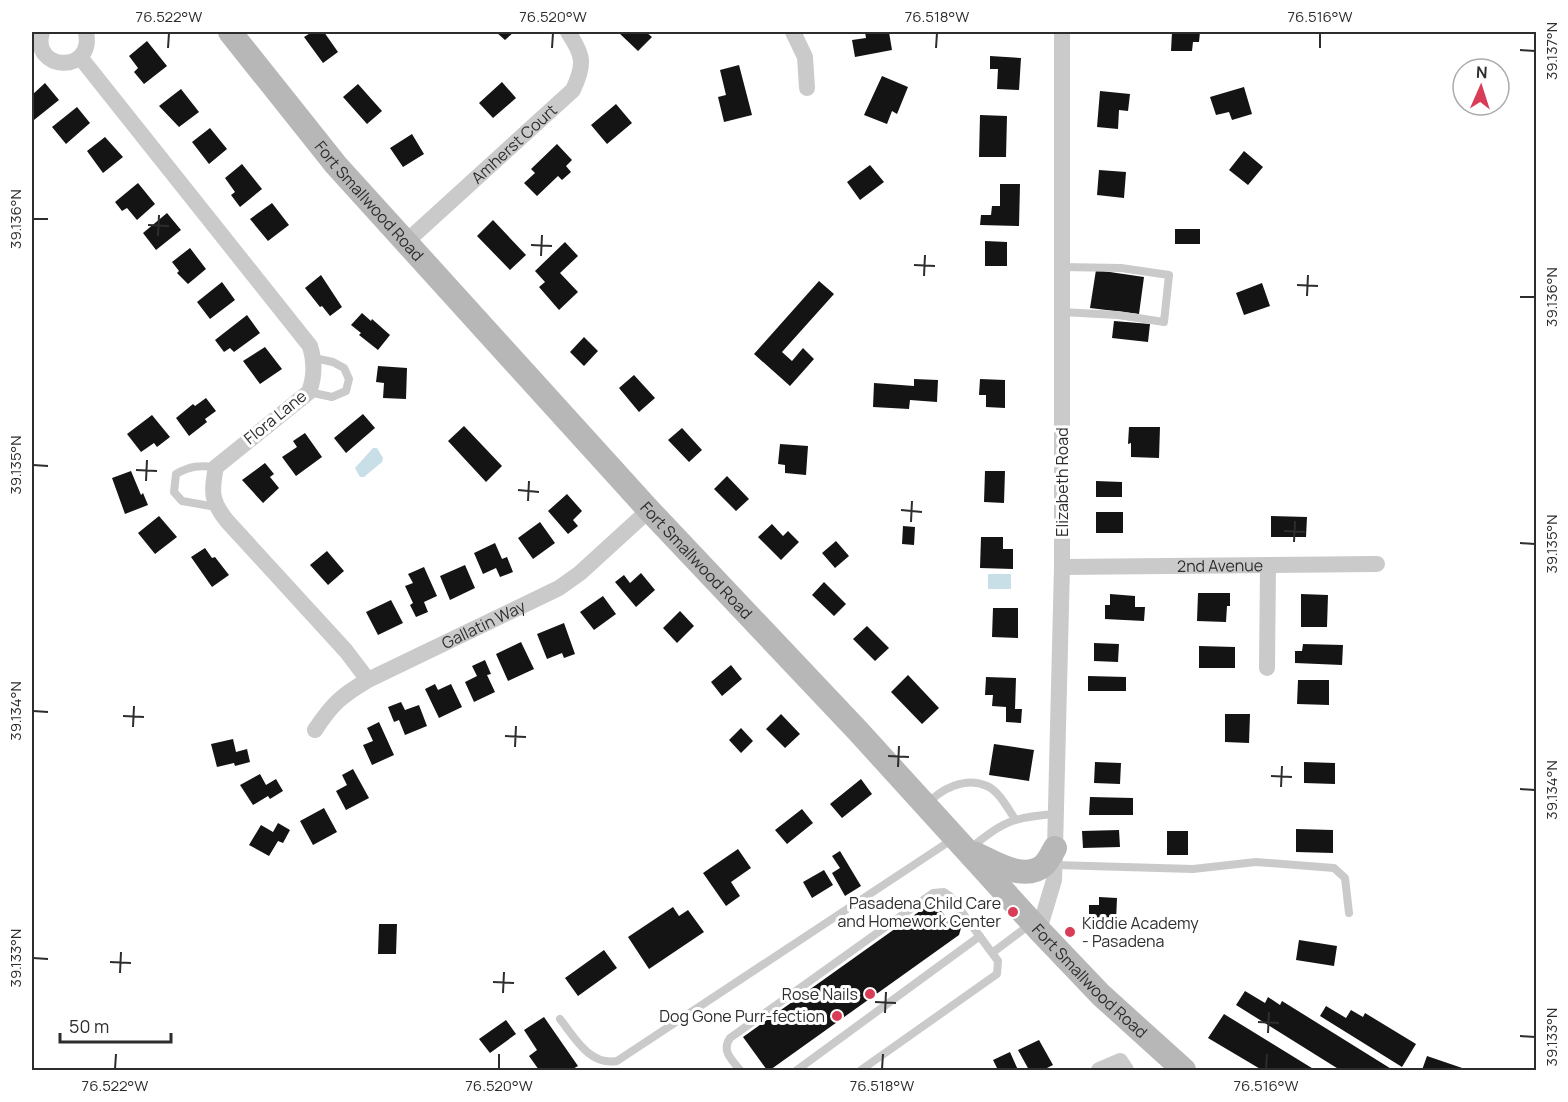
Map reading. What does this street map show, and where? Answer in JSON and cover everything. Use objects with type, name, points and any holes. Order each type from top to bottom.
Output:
[{"type":"main road","name":"Fort Smallwood Road","points":[[230,32],[336,165],[649,510],[962,843],[1036,927],[1101,995],[1184,1071]]},
{"type":"main road","points":[[962,843],[1011,870],[1029,872],[1055,857]]},
{"type":"street","points":[[42,32],[40,45],[43,52],[50,59],[62,63],[70,63],[80,57],[86,48],[86,32]]},
{"type":"street","name":"Amherst Court","points":[[406,242],[573,90],[581,73],[582,60],[578,46],[568,32]]},
{"type":"street","points":[[793,32],[805,57],[807,88]]},
{"type":"street","name":"Elizabeth Road","points":[[1036,927],[1049,899],[1055,857],[1062,567],[1062,32]]},
{"type":"street","points":[[80,57],[310,346],[314,358]]},
{"type":"street","name":"Flora Lane","points":[[216,467],[309,392],[314,379],[314,358]]},
{"type":"street","points":[[216,467],[212,484],[216,507],[346,651],[368,680]]},
{"type":"street","name":"Gallatin Way","points":[[315,730],[330,708],[343,695],[368,680],[559,588],[580,573],[649,510]]},
{"type":"street","name":"2nd Avenue","points":[[1062,567],[1377,564]]},
{"type":"street","points":[[1267,668],[1268,565]]},
{"type":"street","points":[[1099,1071],[1123,1066]]},
{"type":"lane","points":[[1061,267],[1121,268],[1169,275],[1164,321],[1118,315],[1061,312]]},
{"type":"lane","points":[[309,392],[332,397],[346,391],[349,379],[344,368],[333,362],[314,358]]},
{"type":"lane","points":[[216,467],[201,465],[188,467],[176,474],[174,492],[182,501],[216,507]]},
{"type":"lane","points":[[926,805],[938,793],[954,786],[973,783],[988,786],[1015,819]]},
{"type":"lane","points":[[560,1019],[591,1056],[608,1062],[617,1061],[962,843],[1015,819],[1056,814]]},
{"type":"lane","points":[[1055,857],[1193,869],[1256,862],[1334,868],[1345,878],[1349,913]]},
{"type":"lane","points":[[740,1071],[726,1052],[726,1045],[730,1038],[933,893],[940,891],[950,896],[980,936],[999,964],[998,972],[861,1071]]},
{"type":"lane","points":[[992,953],[1036,927]]},
{"type":"lane","points":[[797,1071],[980,936]]},
{"type":"water","points":[[373,448],[377,448],[383,458],[382,462],[364,477],[360,477],[355,468]]},
{"type":"water","points":[[988,574],[1011,574],[1011,589],[988,589]]},
{"type":"building","points":[[312,32],[324,32],[338,52],[323,63],[304,37]]},
{"type":"building","points":[[496,32],[514,32],[505,40]]},
{"type":"building","points":[[618,32],[646,32],[652,37],[638,51]]},
{"type":"building","points":[[865,32],[889,32],[892,50],[855,57],[852,40],[866,38]]},
{"type":"building","points":[[1172,32],[1200,32],[1199,42],[1193,42],[1192,51],[1171,51]]},
{"type":"building","points":[[147,41],[167,66],[144,84],[134,72],[138,68],[129,56]]},
{"type":"building","points":[[990,56],[1021,58],[1019,90],[997,89],[998,69],[990,69]]},
{"type":"building","points":[[739,65],[752,115],[724,122],[718,97],[726,95],[720,70]]},
{"type":"building","points":[[882,76],[908,87],[897,114],[892,111],[887,124],[864,115]]},
{"type":"building","points":[[502,82],[516,98],[493,118],[479,103]]},
{"type":"building","points":[[45,83],[59,100],[34,120],[32,95]]},
{"type":"building","points":[[358,84],[382,111],[367,124],[343,97]]},
{"type":"building","points":[[1244,87],[1252,114],[1232,120],[1229,112],[1216,115],[1210,97]]},
{"type":"building","points":[[181,89],[199,112],[179,127],[159,106]]},
{"type":"building","points":[[1100,91],[1130,94],[1128,111],[1119,110],[1118,129],[1097,127]]},
{"type":"building","points":[[616,104],[632,123],[607,144],[591,125]]},
{"type":"building","points":[[77,107],[90,123],[66,144],[52,127]]},
{"type":"building","points":[[980,115],[1007,116],[1006,157],[979,157]]},
{"type":"building","points":[[210,128],[227,149],[209,164],[192,142]]},
{"type":"building","points":[[412,134],[424,154],[403,167],[390,148]]},
{"type":"building","points":[[105,137],[123,157],[103,173],[87,151]]},
{"type":"building","points":[[557,144],[572,160],[566,166],[571,172],[562,180],[558,176],[537,196],[524,183],[535,173],[531,169]]},
{"type":"building","points":[[1244,151],[1263,167],[1248,185],[1229,170]]},
{"type":"building","points":[[242,164],[262,189],[240,207],[231,195],[235,192],[225,178]]},
{"type":"building","points":[[870,165],[884,182],[860,200],[847,182]]},
{"type":"building","points":[[1099,170],[1126,172],[1124,198],[1097,195]]},
{"type":"building","points":[[138,183],[155,204],[137,220],[127,208],[122,211],[115,202]]},
{"type":"building","points":[[1000,184],[1020,184],[1019,226],[980,225],[981,215],[991,215],[992,206],[1000,206]]},
{"type":"building","points":[[272,203],[289,225],[268,241],[250,219]]},
{"type":"building","points":[[167,213],[181,230],[156,250],[143,233]]},
{"type":"building","points":[[493,220],[526,255],[510,270],[477,236]]},
{"type":"building","points":[[1175,229],[1200,229],[1200,244],[1175,244]]},
{"type":"building","points":[[985,241],[1007,242],[1007,266],[985,266]]},
{"type":"building","points":[[565,242],[578,256],[560,273],[578,292],[559,310],[539,287],[545,282],[535,271]]},
{"type":"building","points":[[190,248],[206,269],[188,284],[177,273],[179,271],[172,262]]},
{"type":"building","points":[[1096,270],[1144,277],[1139,314],[1090,308]]},
{"type":"building","points":[[321,275],[342,307],[330,316],[305,288]]},
{"type":"building","points":[[819,281],[834,294],[782,352],[792,361],[803,348],[814,359],[790,386],[754,354]]},
{"type":"building","points":[[222,282],[235,300],[210,319],[197,302]]},
{"type":"building","points":[[1262,283],[1270,306],[1244,315],[1236,293]]},
{"type":"building","points":[[362,313],[390,335],[378,350],[359,335],[361,333],[351,325]]},
{"type":"building","points":[[247,315],[260,333],[234,352],[230,348],[224,352],[215,340]]},
{"type":"building","points":[[1114,321],[1150,324],[1148,342],[1112,338]]},
{"type":"building","points":[[584,337],[598,351],[584,366],[570,352]]},
{"type":"building","points":[[265,347],[282,369],[260,384],[243,361]]},
{"type":"building","points":[[378,366],[407,368],[406,399],[383,398],[384,383],[376,382]]},
{"type":"building","points":[[634,375],[655,398],[639,412],[619,388]]},
{"type":"building","points":[[914,379],[938,380],[937,402],[910,400],[909,409],[873,407],[874,383],[914,386]]},
{"type":"building","points":[[980,379],[1005,380],[1005,408],[986,407],[986,395],[979,395]]},
{"type":"building","points":[[206,398],[216,411],[205,419],[207,422],[189,436],[176,418],[193,404],[195,406]]},
{"type":"building","points":[[363,414],[375,428],[346,453],[334,438]]},
{"type":"building","points":[[152,415],[170,437],[157,447],[154,443],[141,452],[127,434]]},
{"type":"building","points":[[464,426],[502,466],[486,482],[448,441]]},
{"type":"building","points":[[1129,427],[1160,427],[1159,458],[1131,457],[1131,443],[1128,444]]},
{"type":"building","points":[[682,428],[702,450],[689,462],[668,440]]},
{"type":"building","points":[[305,433],[322,457],[296,476],[282,457],[297,447],[293,441]]},
{"type":"building","points":[[780,444],[808,446],[806,475],[785,473],[785,465],[778,464]]},
{"type":"building","points":[[265,463],[274,474],[270,477],[279,488],[263,503],[242,480]]},
{"type":"building","points":[[131,471],[148,505],[125,514],[112,478]]},
{"type":"building","points":[[985,471],[1005,471],[1004,503],[984,502]]},
{"type":"building","points":[[727,476],[749,499],[736,511],[714,489]]},
{"type":"building","points":[[1096,481],[1122,482],[1122,497],[1096,497]]},
{"type":"building","points":[[567,494],[582,511],[573,520],[578,526],[568,534],[548,511]]},
{"type":"building","points":[[1096,512],[1123,512],[1123,533],[1096,533]]},
{"type":"building","points":[[159,516],[177,537],[155,554],[138,533]]},
{"type":"building","points":[[1271,516],[1307,517],[1306,537],[1271,537]]},
{"type":"building","points":[[540,522],[555,543],[533,559],[518,538]]},
{"type":"building","points":[[772,524],[783,536],[788,531],[799,542],[781,560],[758,537]]},
{"type":"building","points":[[903,526],[915,527],[914,545],[902,544]]},
{"type":"building","points":[[981,537],[1003,537],[1003,549],[1013,549],[1013,569],[980,568]]},
{"type":"building","points":[[836,541],[849,556],[835,568],[822,553]]},
{"type":"building","points":[[495,543],[502,559],[507,557],[513,572],[500,577],[496,568],[483,574],[474,553]]},
{"type":"building","points":[[205,548],[229,575],[212,587],[191,557]]},
{"type":"building","points":[[327,551],[344,571],[328,585],[310,565]]},
{"type":"building","points":[[465,565],[475,588],[450,600],[440,576]]},
{"type":"building","points":[[424,567],[437,596],[424,602],[428,612],[416,617],[410,605],[413,603],[405,586],[413,583],[408,574]]},
{"type":"building","points":[[641,573],[655,590],[636,607],[615,582],[624,575],[630,583]]},
{"type":"building","points":[[824,582],[846,604],[834,616],[812,595]]},
{"type":"building","points":[[1198,593],[1230,593],[1226,622],[1197,621]]},
{"type":"building","points":[[1110,594],[1135,596],[1135,607],[1145,607],[1144,621],[1105,619],[1105,605],[1110,605]]},
{"type":"building","points":[[1301,594],[1328,595],[1327,627],[1301,627]]},
{"type":"building","points":[[603,596],[616,614],[594,630],[580,612]]},
{"type":"building","points":[[391,600],[403,623],[378,635],[366,612]]},
{"type":"building","points":[[993,608],[1018,608],[1018,638],[992,637]]},
{"type":"building","points":[[680,611],[694,626],[677,643],[663,628]]},
{"type":"building","points":[[564,623],[575,654],[564,658],[562,653],[547,659],[537,634]]},
{"type":"building","points":[[867,626],[889,648],[875,661],[853,639]]},
{"type":"building","points":[[521,642],[534,669],[508,681],[496,654]]},
{"type":"building","points":[[1094,643],[1119,644],[1118,662],[1094,661]]},
{"type":"building","points":[[1303,644],[1343,645],[1342,665],[1295,663],[1295,651],[1302,651]]},
{"type":"building","points":[[1199,646],[1235,647],[1235,668],[1199,668]]},
{"type":"building","points":[[485,660],[491,674],[487,675],[495,692],[474,702],[465,682],[477,676],[472,666]]},
{"type":"building","points":[[731,665],[742,679],[722,696],[711,682]]},
{"type":"building","points":[[908,675],[939,708],[922,724],[891,692]]},
{"type":"building","points":[[1088,676],[1126,677],[1126,691],[1088,691]]},
{"type":"building","points":[[986,677],[1016,678],[1015,709],[1022,709],[1021,723],[1006,722],[1006,707],[992,706],[993,695],[985,695]]},
{"type":"building","points":[[1298,680],[1329,680],[1329,705],[1297,704]]},
{"type":"building","points":[[435,684],[438,690],[451,684],[462,707],[439,718],[425,689]]},
{"type":"building","points":[[401,702],[405,710],[419,705],[427,726],[405,735],[399,720],[394,722],[388,707]]},
{"type":"building","points":[[781,714],[800,734],[785,748],[766,729]]},
{"type":"building","points":[[1225,714],[1250,714],[1249,743],[1225,742]]},
{"type":"building","points":[[379,722],[394,755],[372,765],[363,745],[373,741],[367,728]]},
{"type":"building","points":[[741,728],[753,741],[741,753],[729,740]]},
{"type":"building","points":[[233,739],[236,752],[247,749],[250,762],[217,767],[211,744]]},
{"type":"building","points":[[994,744],[1034,750],[1029,781],[989,775]]},
{"type":"building","points":[[1095,762],[1121,763],[1120,784],[1094,783]]},
{"type":"building","points":[[1304,762],[1335,763],[1335,784],[1304,783]]},
{"type":"building","points":[[353,769],[369,798],[346,810],[336,791],[347,785],[342,775]]},
{"type":"building","points":[[260,774],[266,785],[276,779],[283,791],[270,799],[268,796],[253,805],[240,785]]},
{"type":"building","points":[[861,779],[872,794],[842,818],[830,804]]},
{"type":"building","points":[[1090,797],[1133,798],[1133,815],[1089,815]]},
{"type":"building","points":[[324,808],[337,832],[313,845],[300,821]]},
{"type":"building","points":[[802,809],[813,823],[787,844],[775,830]]},
{"type":"building","points":[[278,823],[290,830],[283,843],[278,841],[269,856],[249,845],[261,825],[273,832]]},
{"type":"building","points":[[1296,829],[1333,830],[1333,853],[1296,852]]},
{"type":"building","points":[[1119,830],[1120,847],[1083,848],[1082,831]]},
{"type":"building","points":[[1167,831],[1188,831],[1188,855],[1167,855]]},
{"type":"building","points":[[738,849],[751,868],[731,882],[740,896],[726,906],[703,873]]},
{"type":"building","points":[[840,851],[861,886],[845,896],[832,873],[840,868],[832,856]]},
{"type":"building","points":[[824,870],[833,885],[812,898],[803,882]]},
{"type":"building","points":[[1099,897],[1117,898],[1116,921],[1089,920],[1089,905],[1099,905]]},
{"type":"building","points":[[934,901],[949,921],[956,921],[961,928],[959,935],[767,1070],[743,1037]]},
{"type":"building","points":[[673,907],[679,916],[688,910],[704,932],[649,969],[628,937]]},
{"type":"building","points":[[379,924],[397,924],[396,954],[378,954]]},
{"type":"building","points":[[1299,940],[1337,946],[1334,966],[1296,960]]},
{"type":"building","points":[[604,950],[617,968],[578,996],[565,978]]},
{"type":"building","points":[[1245,991],[1265,1003],[1268,997],[1280,1005],[1282,1001],[1393,1070],[1340,1070],[1236,1005]]},
{"type":"building","points":[[1326,1006],[1346,1018],[1351,1010],[1363,1017],[1365,1013],[1416,1044],[1402,1067],[1320,1016]]},
{"type":"building","points":[[1224,1014],[1315,1070],[1262,1070],[1208,1038]]},
{"type":"building","points":[[544,1017],[578,1066],[571,1070],[551,1068],[539,1070],[529,1056],[537,1050],[524,1030]]},
{"type":"building","points":[[506,1020],[516,1034],[490,1053],[479,1039]]},
{"type":"building","points":[[1039,1040],[1053,1065],[1043,1070],[1029,1070],[1018,1050]]},
{"type":"building","points":[[1010,1052],[1018,1070],[998,1070],[993,1060]]},
{"type":"building","points":[[1427,1056],[1468,1070],[1422,1070]]},
{"type":"place","name":"Pasadena Child Care and Homework Center","points":[[1013,912]]},
{"type":"place","name":"Kiddie Academy - Pasadena","points":[[1070,932]]},
{"type":"place","name":"Rose Nails","points":[[870,994]]},
{"type":"place","name":"Dog Gone Purr-fection","points":[[837,1016]]}]
